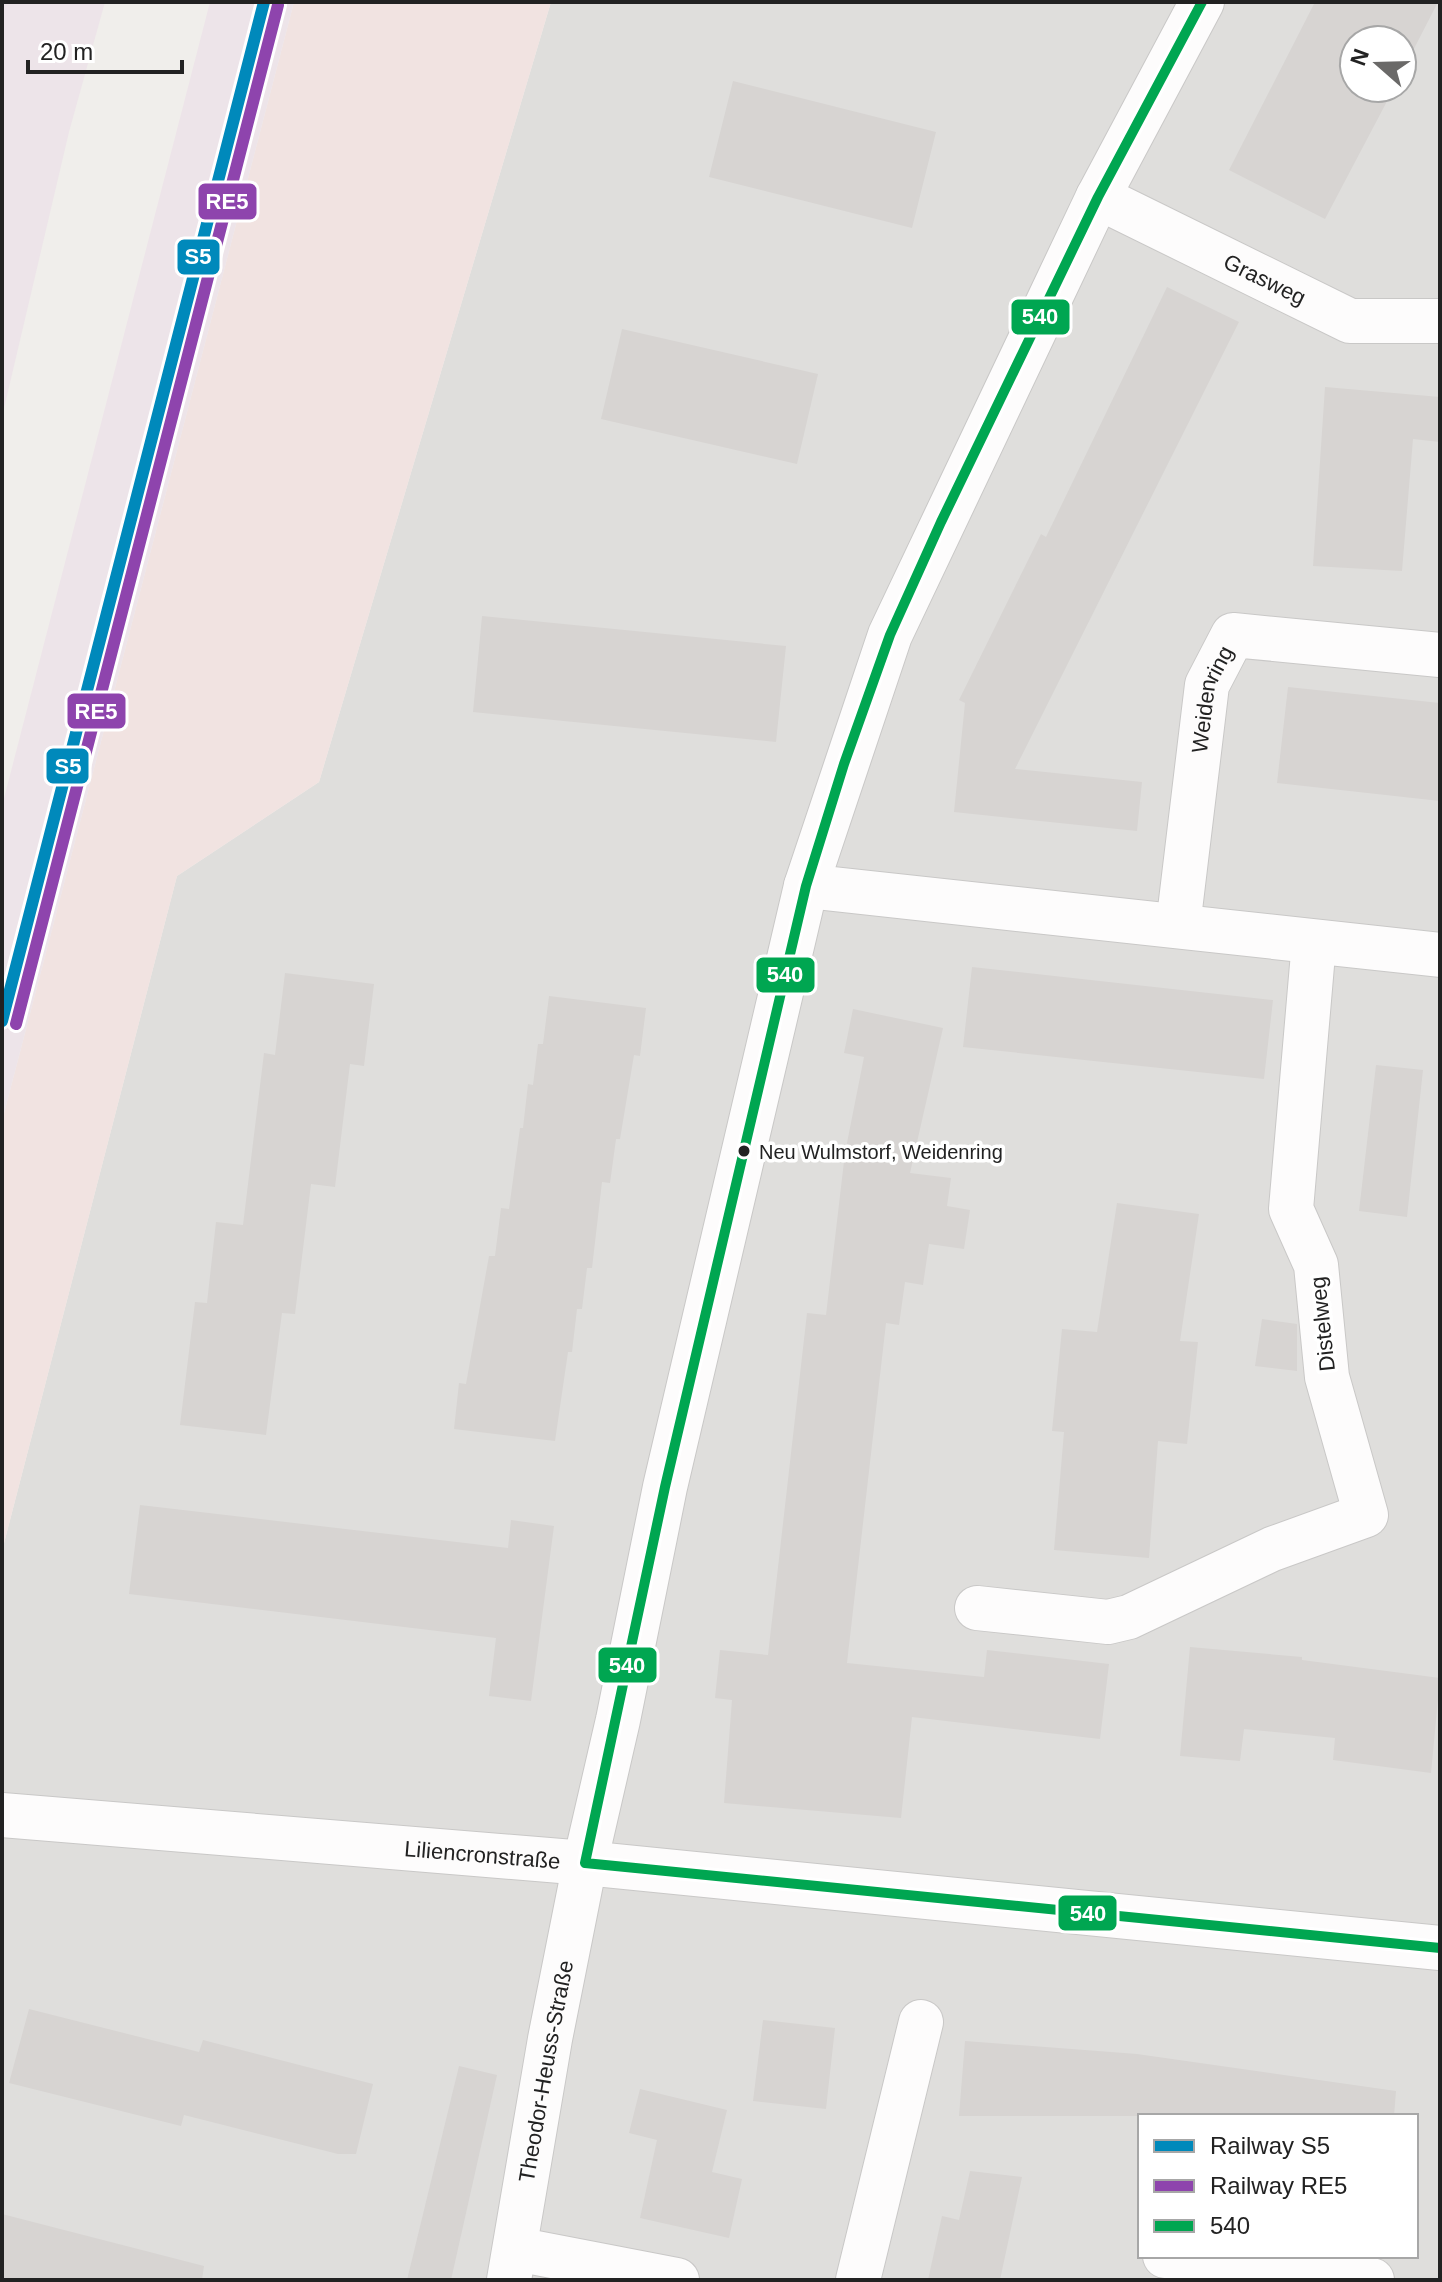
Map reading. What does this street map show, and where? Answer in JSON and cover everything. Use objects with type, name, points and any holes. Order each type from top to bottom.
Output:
[{"type":"street","name":"Theodor-Heuss-Straße","points":[[512,2264],[550,2039],[665,1487],[806,886],[844,764],[890,635],[1098,197],[1202,2]]},
{"type":"street","name":"Grasweg","points":[[1098,197],[1350,321],[1440,321]]},
{"type":"street","name":"Weidenring","points":[[1178,926],[1207,685],[1233,635],[1440,655]]},
{"type":"street","points":[[806,886],[1440,955]]},
{"type":"street","name":"Distelweg","points":[[977,1608],[1108,1622],[1119,1620],[1272,1549],[1366,1515],[1327,1377],[1316,1265],[1291,1209],[1314,942]]},
{"type":"street","name":"Liliencronstraße","points":[[2,1815],[585,1863],[1440,1948]]},
{"type":"street","points":[[858,2280],[921,2022]]},
{"type":"street","points":[[1182,2258],[1372,2280]]},
{"type":"street","points":[[512,2264],[677,2280]]},
{"type":"shaded area","points":[[2,2],[105,2],[69,132],[2,417]]},
{"type":"shaded area","points":[[210,2],[294,2],[2,1121],[2,806]]},
{"type":"shaded area","points":[[294,2],[551,2],[319,782],[177,876],[2,1551],[2,1121]]},
{"type":"shaded area","points":[[551,2],[1440,2],[1440,2280],[2,2280],[2,1551],[177,876],[319,782]]},
{"type":"building","points":[[1315,2],[1438,2],[1418,41],[1418,24],[1338,24],[1338,104],[1386,104],[1325,219],[1229,170]]},
{"type":"building","points":[[733,81],[936,132],[912,228],[709,177]]},
{"type":"building","points":[[1167,287],[1239,322],[1015,769],[1142,782],[1137,831],[954,812],[965,703],[959,700],[1041,534],[1046,537]]},
{"type":"building","points":[[622,329],[818,374],[797,464],[601,419]]},
{"type":"building","points":[[1325,387],[1440,397],[1440,442],[1413,439],[1402,571],[1313,566]]},
{"type":"building","points":[[482,616],[786,646],[776,742],[473,712]]},
{"type":"building","points":[[1288,687],[1440,703],[1440,801],[1277,783]]},
{"type":"building","points":[[972,967],[1273,1000],[1264,1079],[963,1047]]},
{"type":"building","points":[[285,973],[374,984],[364,1066],[350,1064],[335,1187],[311,1184],[295,1314],[282,1313],[266,1435],[180,1425],[195,1302],[207,1303],[216,1222],[243,1225],[264,1053],[275,1055]]},
{"type":"building","points":[[549,996],[646,1008],[640,1056],[634,1055],[610,1183],[602,1182],[592,1268],[587,1268],[582,1309],[577,1309],[555,1441],[454,1429],[459,1383],[466,1384],[489,1256],[495,1256],[501,1208],[509,1209],[528,1084],[533,1085],[538,1044],[543,1044]]},
{"type":"building","points":[[853,1009],[943,1028],[910,1173],[951,1178],[947,1206],[970,1210],[964,1249],[929,1244],[923,1285],[905,1282],[899,1325],[886,1323],[847,1663],[984,1677],[987,1650],[1109,1664],[1100,1739],[912,1717],[901,1818],[724,1803],[732,1700],[715,1698],[720,1650],[768,1655],[807,1313],[826,1315],[845,1153],[864,1057],[844,1053]]},
{"type":"building","points":[[1376,1065],[1423,1070],[1407,1217],[1359,1211]]},
{"type":"building","points":[[1117,1203],[1199,1214],[1180,1341],[1198,1342],[1187,1444],[1158,1441],[1149,1558],[1054,1550],[1064,1432],[1052,1431],[1062,1329],[1097,1332]]},
{"type":"building","points":[[1262,1319],[1297,1324],[1297,1371],[1255,1366]]},
{"type":"building","points":[[140,1505],[508,1548],[511,1520],[554,1526],[531,1701],[489,1696],[496,1638],[129,1594]]},
{"type":"building","points":[[1190,1647],[1302,1657],[1302,1660],[1440,1678],[1431,1773],[1333,1760],[1335,1738],[1244,1729],[1240,1761],[1180,1756]]},
{"type":"building","points":[[29,2009],[199,2052],[203,2040],[373,2084],[356,2154],[338,2154],[184,2115],[181,2126],[9,2083]]},
{"type":"building","points":[[763,2020],[835,2028],[826,2109],[753,2101]]},
{"type":"building","points":[[965,2041],[1137,2054],[1396,2091],[1394,2114],[959,2116]]},
{"type":"building","points":[[459,2066],[497,2075],[451,2280],[407,2280]]},
{"type":"building","points":[[640,2089],[727,2110],[712,2172],[742,2179],[729,2238],[640,2218],[657,2140],[629,2133]]},
{"type":"building","points":[[970,2171],[1022,2177],[1000,2280],[928,2280],[942,2216],[959,2220]]},
{"type":"building","points":[[2,2214],[204,2266],[202,2280],[2,2280]]},
{"type":"rail line","name":"S5","points":[[2,1021],[264,2]]},
{"type":"rail line","name":"RE5","points":[[16,1024],[278,5]]},
{"type":"transit line","name":"540","points":[[1202,2],[1098,197],[941,522],[890,635],[844,764],[806,886],[665,1487],[585,1863],[1440,1948]]},
{"type":"place","name":"Neu Wulmstorf, Weidenring","points":[[744,1151]]}]
